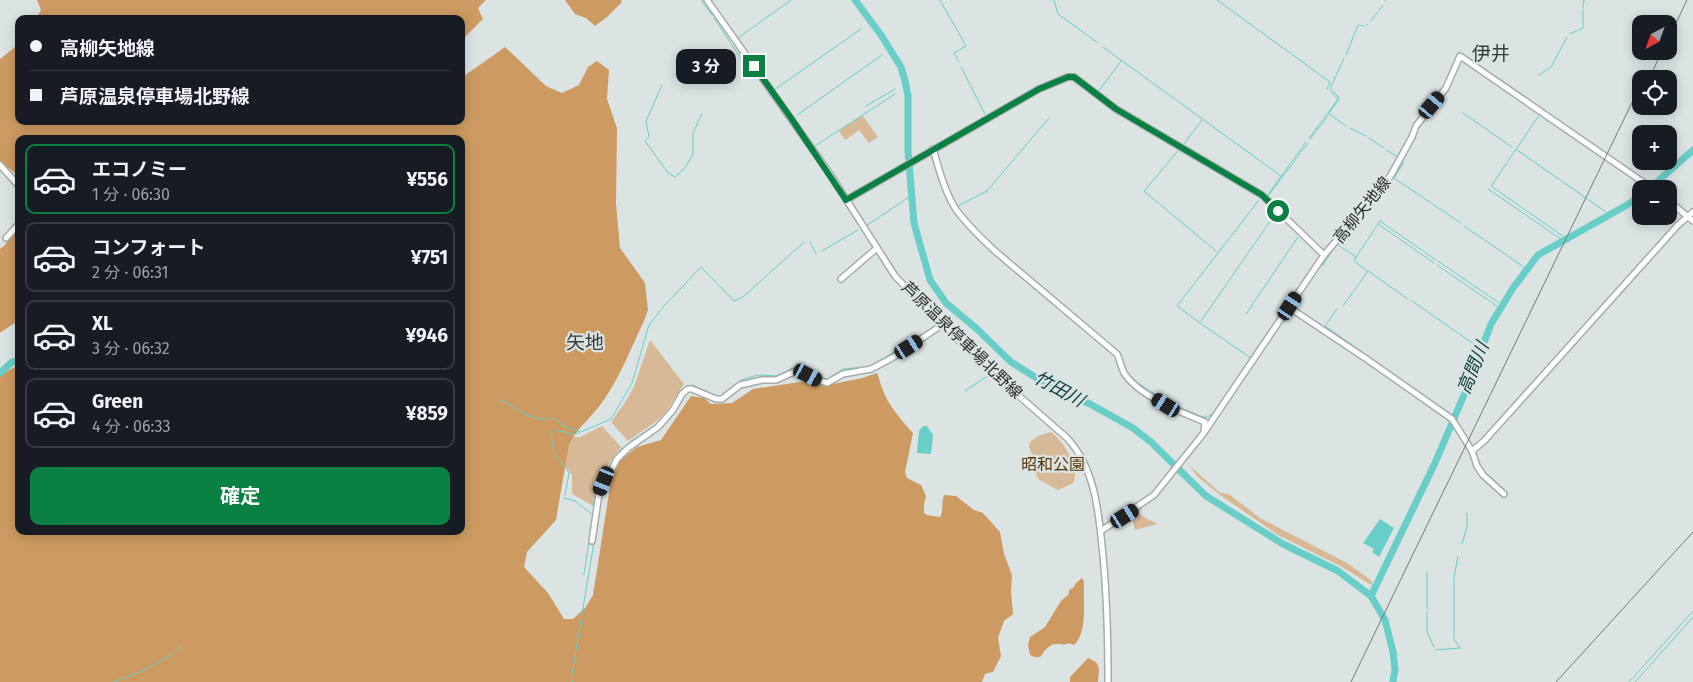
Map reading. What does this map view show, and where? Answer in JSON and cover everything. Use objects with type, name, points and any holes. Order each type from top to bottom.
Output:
[{"type":"street","name":"芦原温泉停車場北野線","points":[[708,0],[791,118],[895,276],[942,325],[1074,446],[1084,461],[1098,506],[1101,531],[1108,603],[1108,682]]},
{"type":"street","name":"高柳矢地線","points":[[846,200],[1039,89],[1068,77],[1074,77],[1116,109],[1262,195],[1324,255],[1383,187],[1404,152],[1419,121],[1446,88],[1460,56],[1642,180]]},
{"type":"street","points":[[933,149],[941,177],[954,206],[979,236],[995,252],[1117,354],[1124,372],[1131,381],[1168,406],[1205,422],[1203,434]]},
{"type":"street","points":[[0,165],[15,182]]},
{"type":"street","points":[[1677,208],[1693,221]]},
{"type":"street","points":[[1472,451],[1484,441],[1687,216],[1693,212]]},
{"type":"street","points":[[6,238],[15,228]]},
{"type":"street","points":[[842,279],[877,248]]},
{"type":"street","points":[[1101,531],[1144,503],[1160,488],[1203,434],[1290,308],[1324,255]]},
{"type":"street","points":[[1290,308],[1449,417],[1460,429],[1483,475],[1504,494]]},
{"type":"street","points":[[592,541],[599,494],[616,459],[658,427],[673,410],[682,394],[688,390],[692,389],[716,400],[722,399],[740,385],[762,380],[776,380],[796,372],[826,383],[843,374],[871,369],[892,358],[942,325]]},
{"type":"green space","points":[[862,115],[878,137],[869,143],[859,130],[845,140],[839,131]]},
{"type":"green space","points":[[650,340],[684,384],[666,412],[658,420],[628,441],[611,422],[634,387]]},
{"type":"green space","points":[[602,426],[621,447],[603,474],[592,505],[572,494],[572,475],[563,464],[569,437],[580,437]]},
{"type":"green space","name":"昭和公園","points":[[1051,432],[1066,448],[1075,470],[1073,483],[1058,490],[1038,479],[1032,464],[1032,455],[1029,447],[1030,442],[1038,436]]},
{"type":"green space","points":[[1190,466],[1219,492],[1230,495],[1260,518],[1347,563],[1371,580],[1373,586],[1342,567],[1278,535],[1220,495],[1197,476]]},
{"type":"green space","points":[[1139,514],[1157,524],[1135,530],[1132,518]]},
{"type":"shaded area","points":[[37,0],[486,0],[478,8],[483,19],[465,37],[465,15],[38,15],[41,10]]},
{"type":"shaded area","points":[[565,0],[621,0],[622,2],[595,26],[586,18],[575,14]]},
{"type":"shaded area","points":[[15,47],[15,125],[465,125],[465,75],[505,47],[546,86],[562,93],[579,85],[588,67],[597,61],[609,70],[607,99],[617,128],[616,204],[620,248],[645,283],[648,310],[615,382],[569,444],[556,520],[527,552],[524,567],[548,593],[564,619],[573,619],[586,607],[593,595],[612,474],[618,462],[637,447],[661,440],[691,396],[704,398],[711,404],[732,403],[753,389],[800,382],[828,385],[877,373],[891,406],[913,433],[905,472],[907,478],[921,485],[926,496],[924,513],[940,517],[944,495],[956,496],[974,510],[983,513],[1000,532],[1004,554],[1012,575],[1013,614],[1004,621],[998,638],[1001,656],[993,672],[985,674],[982,682],[0,682],[0,375],[15,367],[15,535],[465,535],[465,135],[15,135],[15,173],[3,164],[0,165],[0,59]]},
{"type":"shaded area","points":[[15,229],[15,323],[0,333],[0,249],[5,245]]},
{"type":"shaded area","points":[[1082,578],[1084,582],[1084,616],[1078,640],[1074,645],[1069,643],[1064,645],[1054,644],[1047,648],[1040,657],[1030,655],[1028,645],[1030,637],[1045,627],[1061,601],[1069,594],[1069,590]]},
{"type":"shaded area","points":[[1088,658],[1098,664],[1098,682],[1070,682],[1070,677]]},
{"type":"water","points":[[923,426],[927,426],[933,435],[931,454],[917,453],[919,431]]},
{"type":"water","points":[[1380,519],[1394,528],[1379,557],[1372,552],[1374,549],[1363,543]]},
{"type":"waterway","points":[[701,0],[712,15]]},
{"type":"waterway","points":[[738,38],[791,0]]},
{"type":"waterway","name":"竹田川","points":[[855,0],[881,35],[901,67],[908,96],[908,151],[914,223],[930,280],[946,303],[977,329],[1011,362],[1046,384],[1090,404],[1133,428],[1151,442],[1206,496],[1283,544],[1338,571],[1371,596],[1385,620],[1393,652],[1395,669],[1393,682]]},
{"type":"waterway","points":[[940,0],[966,46],[954,53],[959,62]]},
{"type":"waterway","points":[[1054,0],[1058,14],[1098,43]]},
{"type":"waterway","points":[[1217,0],[1330,82],[1327,89]]},
{"type":"waterway","points":[[1583,8],[1584,0]]},
{"type":"waterway","points":[[1371,21],[1383,5]]},
{"type":"waterway","points":[[1570,34],[1583,28],[1583,10]]},
{"type":"waterway","points":[[714,18],[748,69]]},
{"type":"waterway","points":[[1346,55],[1358,25],[1364,26]]},
{"type":"waterway","points":[[774,90],[861,29]]},
{"type":"waterway","points":[[1539,75],[1551,67],[1567,37]]},
{"type":"waterway","points":[[1103,47],[1281,176]]},
{"type":"waterway","points":[[797,115],[882,55]]},
{"type":"waterway","points":[[1330,112],[1339,99],[1330,89],[1344,58]]},
{"type":"waterway","points":[[1098,92],[1121,61]]},
{"type":"waterway","points":[[961,67],[985,114]]},
{"type":"waterway","points":[[662,85],[646,121],[649,137],[645,141],[668,173],[675,177],[685,168],[693,154],[693,133],[702,114]]},
{"type":"waterway","points":[[866,106],[895,89]]},
{"type":"waterway","points":[[1331,92],[1338,99],[1328,113],[1346,126]]},
{"type":"waterway","points":[[815,146],[895,94]]},
{"type":"waterway","points":[[1309,138],[1328,113]]},
{"type":"waterway","points":[[1463,113],[1512,147]]},
{"type":"waterway","points":[[1540,114],[1491,186],[1564,237]]},
{"type":"waterway","points":[[1310,139],[1328,116]]},
{"type":"waterway","points":[[958,206],[987,191],[1049,118]]},
{"type":"waterway","points":[[1183,145],[1202,120]]},
{"type":"waterway","points":[[1350,128],[1366,136]]},
{"type":"waterway","points":[[1369,138],[1384,148]]},
{"type":"waterway","points":[[1283,212],[1267,196],[1306,142]]},
{"type":"waterway","points":[[1268,196],[1308,143]]},
{"type":"waterway","points":[[1386,150],[1398,157]]},
{"type":"waterway","points":[[1517,150],[1606,212]]},
{"type":"waterway","name":"高間川","points":[[1659,180],[1693,150]]},
{"type":"waterway","points":[[1178,151],[1144,191],[1216,251]]},
{"type":"waterway","points":[[1404,162],[1394,178],[1461,223]]},
{"type":"waterway","points":[[1488,189],[1561,239]]},
{"type":"waterway","points":[[866,226],[912,195]]},
{"type":"waterway","points":[[1200,323],[1177,306],[1259,200]]},
{"type":"waterway","name":"高間川","points":[[1371,596],[1435,463],[1491,324],[1513,288],[1538,255],[1632,201]]},
{"type":"waterway","points":[[1201,321],[1275,214]]},
{"type":"waterway","points":[[1378,224],[1380,221],[1436,260]]},
{"type":"waterway","points":[[1356,257],[1378,224],[1434,263]]},
{"type":"waterway","points":[[1464,226],[1526,270]]},
{"type":"waterway","points":[[822,251],[858,230]]},
{"type":"waterway","points":[[1246,314],[1298,237]]},
{"type":"waterway","points":[[552,417],[564,426],[581,432],[611,419],[632,383],[649,325],[664,306],[701,267],[734,301],[743,297],[804,242]]},
{"type":"waterway","points":[[810,242],[816,254]]},
{"type":"waterway","points":[[1322,266],[1337,244],[1356,257],[1354,261],[1367,271]]},
{"type":"waterway","points":[[1438,261],[1499,303]]},
{"type":"waterway","points":[[1437,265],[1497,306]]},
{"type":"waterway","points":[[1343,306],[1368,271],[1408,299]]},
{"type":"waterway","points":[[1412,301],[1478,347]]},
{"type":"waterway","points":[[1337,309],[1325,326],[1368,356]]},
{"type":"waterway","points":[[1200,323],[1251,358]]},
{"type":"waterway","points":[[873,365],[932,328]]},
{"type":"waterway","points":[[0,373],[15,362]]},
{"type":"waterway","points":[[676,400],[681,391],[691,385],[721,396],[741,380],[758,375],[778,376],[792,368],[801,368],[824,379],[828,379],[843,369],[867,367]]},
{"type":"waterway","points":[[965,391],[989,375]]},
{"type":"waterway","points":[[1138,383],[1169,403],[1203,417],[1208,417],[1214,412],[1237,379]]},
{"type":"waterway","points":[[500,400],[534,418],[548,419]]},
{"type":"waterway","points":[[630,442],[658,423]]},
{"type":"waterway","points":[[565,495],[569,473],[554,453],[551,435],[556,430],[573,434],[580,433]]},
{"type":"waterway","points":[[598,491],[614,457],[622,448]]},
{"type":"waterway","points":[[592,506],[596,495]]},
{"type":"waterway","points":[[564,498],[575,501],[593,515],[584,574]]},
{"type":"waterway","points":[[1462,544],[1467,527],[1467,513]]},
{"type":"waterway","points":[[573,682],[571,680],[594,542]]},
{"type":"waterway","points":[[1435,650],[1460,648],[1454,639],[1454,578],[1458,556]]},
{"type":"waterway","points":[[1427,571],[1427,609]]},
{"type":"waterway","points":[[1629,682],[1693,611]]},
{"type":"waterway","points":[[1427,612],[1427,632],[1434,647]]},
{"type":"waterway","points":[[1635,682],[1693,617]]},
{"type":"waterway","points":[[113,682],[142,671],[171,655],[181,646]]},
{"type":"railway","points":[[1678,19],[1687,0]]},
{"type":"railway","points":[[1653,70],[1658,60]]},
{"type":"railway","points":[[1351,682],[1632,103]]},
{"type":"railway","points":[[1556,682],[1693,532]]},
{"type":"district","name":"伊井","points":[[1491,53]]},
{"type":"district","name":"矢地","points":[[585,342]]},
{"type":"route","points":[[754,66],[830,174],[846,200],[1039,89],[1068,77],[1074,77],[1116,109],[1262,195],[1278,211]]}]
